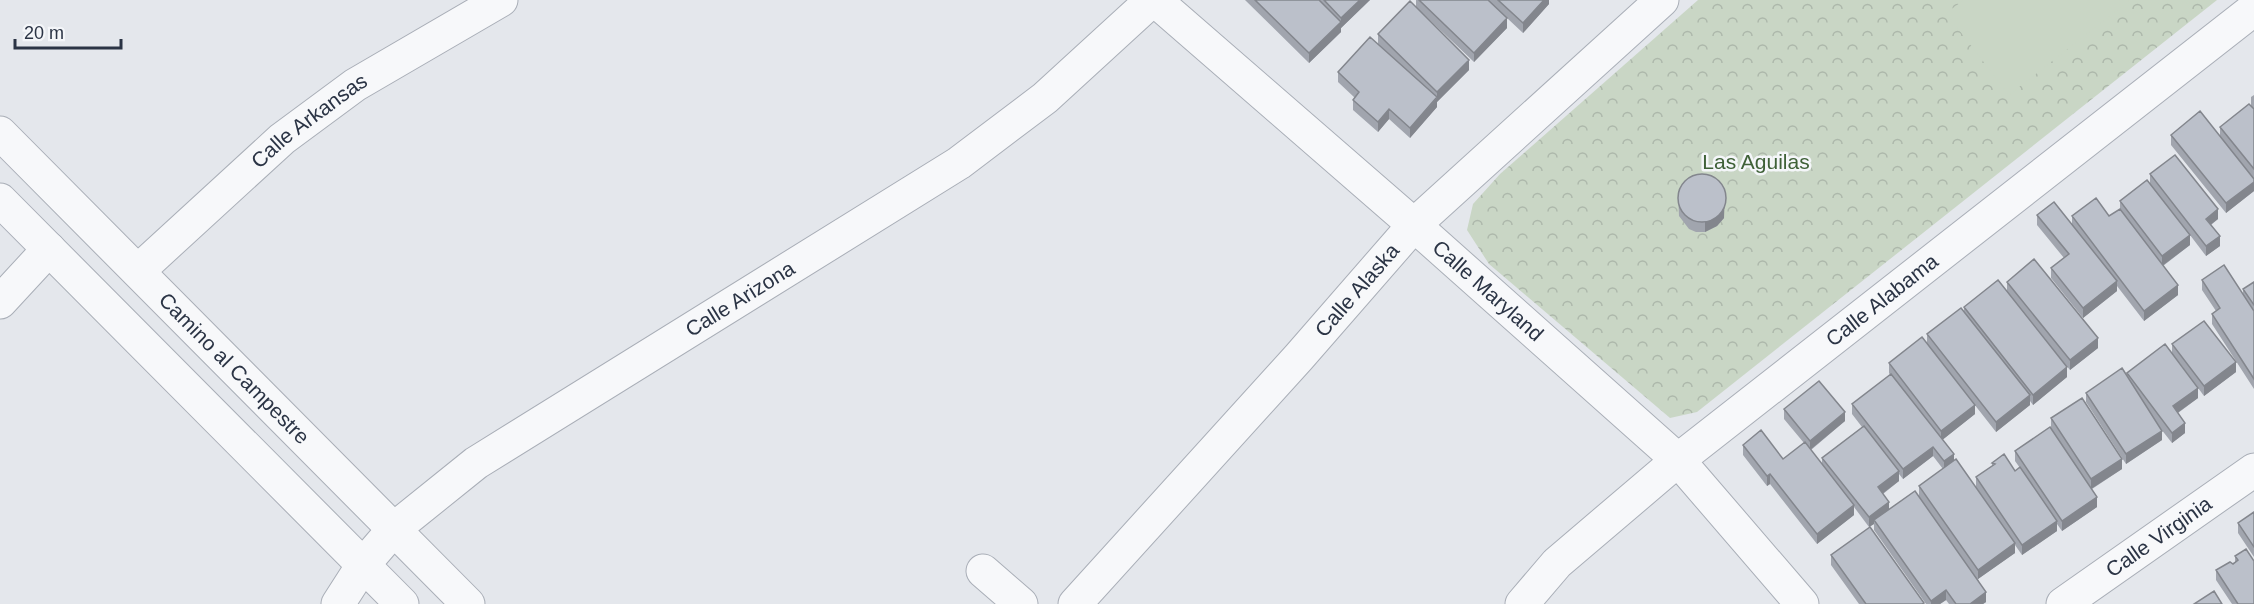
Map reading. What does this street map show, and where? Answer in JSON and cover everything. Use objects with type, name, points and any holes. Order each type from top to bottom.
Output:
[{"type":"street","name":"Calle Arkansas","points":[[138,271],[282,139],[355,85],[501,0]]},
{"type":"street","name":"Calle Maryland","points":[[1154,0],[1414,225],[1678,460],[1802,604]]},
{"type":"street","name":"Calle Arizona","points":[[338,604],[363,565],[394,530],[476,463],[959,163],[1045,98],[1154,0]]},
{"type":"street","name":"Calle Alaska","points":[[1075,604],[1299,357],[1414,225],[1662,0]]},
{"type":"street","name":"Calle Alabama","points":[[1522,604],[1557,563],[1678,460],[2254,9]]},
{"type":"street","name":"Camino al Campestre","points":[[0,133],[468,604]]},
{"type":"street","points":[[0,200],[402,604]]},
{"type":"street","points":[[0,302],[49,249]]},
{"type":"street","name":"Calle Virginia","points":[[2062,604],[2254,470]]},
{"type":"street","points":[[982,571],[1021,604]]},
{"type":"green space","name":"Las Aguilas","points":[[1698,0],[2217,0],[1697,412],[1670,418],[1489,264],[1467,230],[1473,204],[1500,174]]},
{"type":"green space","points":[[1964,0],[2130,0],[2009,95],[1946,13]]},
{"type":"building","points":[[1255,0],[1319,0],[1341,22],[1309,53]]},
{"type":"building","points":[[1324,0],[1360,0],[1341,18]]},
{"type":"building","points":[[1419,0],[1488,0],[1507,18],[1474,53]]},
{"type":"building","points":[[1498,0],[1544,0],[1523,23]]},
{"type":"building","points":[[1410,1],[1469,60],[1437,92],[1378,34]]},
{"type":"building","points":[[1370,37],[1437,97],[1410,128],[1389,109],[1378,122],[1353,100],[1359,92],[1338,72]]},
{"type":"building","points":[[2249,104],[2254,109],[2254,169],[2220,127]]},
{"type":"building","points":[[2200,111],[2254,179],[2254,182],[2226,203],[2171,135]]},
{"type":"building","points":[[2175,155],[2218,209],[2206,219],[2220,236],[2206,246],[2150,174]]},
{"type":"building","points":[[1702,174],[1719,181],[1726,198],[1719,215],[1702,222],[1685,215],[1678,198],[1685,181]]},
{"type":"building","points":[[2147,180],[2190,235],[2162,256],[2120,201]]},
{"type":"building","points":[[2096,198],[2109,216],[2120,209],[2178,285],[2144,311],[2072,216]]},
{"type":"building","points":[[2054,202],[2117,281],[2083,308],[2051,268],[2069,254],[2037,215]]},
{"type":"building","points":[[2034,259],[2098,338],[2070,360],[2007,282]]},
{"type":"building","points":[[2224,265],[2254,311],[2254,379],[2212,314],[2220,308],[2202,280]]},
{"type":"building","points":[[1998,280],[2067,367],[2033,395],[1964,307]]},
{"type":"building","points":[[2254,282],[2254,305],[2243,289]]},
{"type":"building","points":[[1961,308],[2030,395],[1996,422],[1927,334]]},
{"type":"building","points":[[2204,321],[2236,362],[2204,386],[2172,344]]},
{"type":"building","points":[[1922,337],[1975,405],[1941,431],[1889,363]]},
{"type":"building","points":[[2165,344],[2198,388],[2173,406],[2185,423],[2172,433],[2127,373]]},
{"type":"building","points":[[2122,368],[2162,431],[2126,454],[2086,393]]},
{"type":"building","points":[[1891,374],[1954,454],[1944,461],[1933,447],[1903,469],[1852,404]]},
{"type":"building","points":[[1819,381],[1845,412],[1810,441],[1784,409]]},
{"type":"building","points":[[2082,398],[2122,459],[2091,479],[2051,418]]},
{"type":"building","points":[[1864,426],[1899,471],[1878,487],[1889,502],[1869,517],[1822,458]]},
{"type":"building","points":[[2050,427],[2097,497],[2062,521],[2015,451]]},
{"type":"building","points":[[1761,430],[1783,459],[1805,442],[1854,505],[1817,534],[1770,474],[1767,476],[1743,445]]},
{"type":"building","points":[[2004,454],[2015,471],[2020,467],[2057,521],[2022,545],[1976,477],[1995,464],[1992,463]]},
{"type":"building","points":[[1956,459],[2015,543],[1978,570],[1919,486]]},
{"type":"building","points":[[1915,491],[1986,592],[1970,604],[1956,604],[1946,590],[1931,601],[1874,520]]},
{"type":"building","points":[[2254,512],[2254,547],[2238,523]]},
{"type":"building","points":[[1870,527],[1924,603],[1866,604],[1831,555]]},
{"type":"building","points":[[2246,549],[2254,561],[2254,604],[2238,604],[2216,570],[2230,562],[2233,564],[2238,560],[2235,556]]},
{"type":"building","points":[[2214,591],[2222,604],[2194,604]]}]
